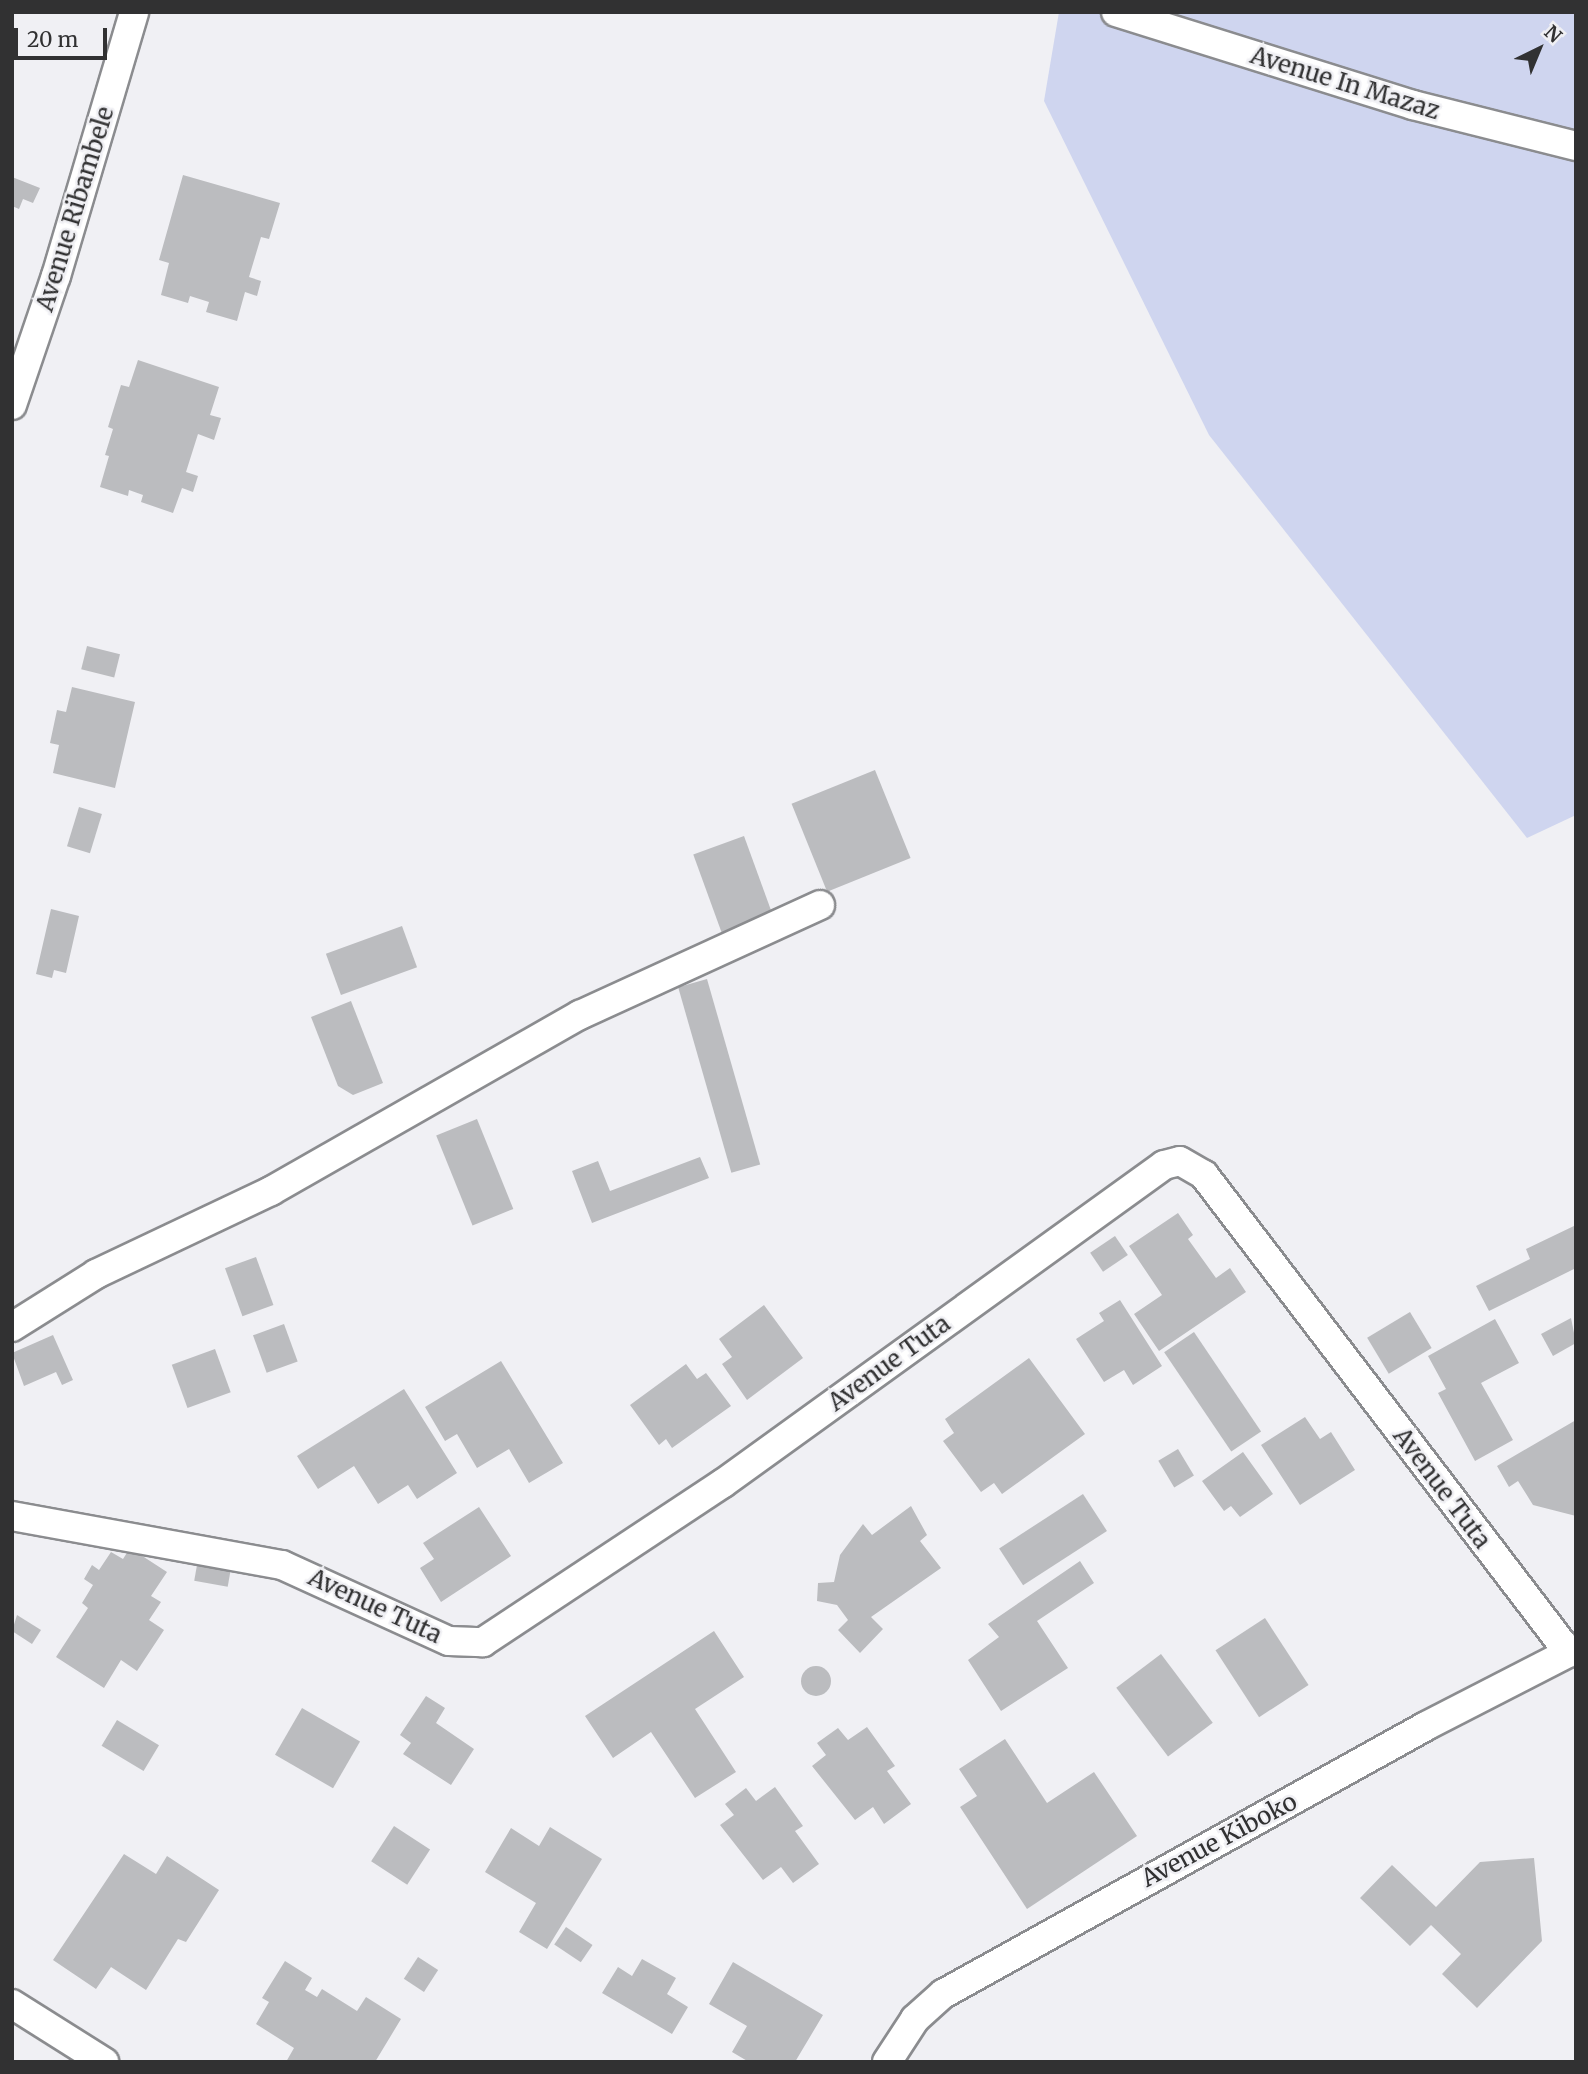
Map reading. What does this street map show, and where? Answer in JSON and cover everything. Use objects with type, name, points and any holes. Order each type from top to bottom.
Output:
[{"type":"street","name":"Avenue Ribambele","points":[[12,405],[56,276],[134,12]]},
{"type":"street","name":"Avenue In Mazaz","points":[[1116,12],[1413,105],[1576,146]]},
{"type":"street","points":[[12,1327],[96,1275],[271,1191],[580,1015],[820,905]]},
{"type":"street","name":"Avenue Tuta","points":[[12,1516],[282,1565],[449,1641],[483,1642],[722,1484],[1164,1165],[1180,1161],[1204,1175],[1572,1651]]},
{"type":"street","name":"Avenue Kiboko","points":[[887,2062],[915,2019],[943,1994],[1426,1726],[1572,1651]]},
{"type":"street","points":[[12,2004],[87,2057]]},
{"type":"shaded area","points":[[1059,12],[1576,12],[1576,815],[1527,838],[1209,435],[1044,101]]},
{"type":"building","points":[[183,175],[280,203],[269,239],[261,237],[249,277],[261,281],[257,296],[245,292],[237,321],[206,312],[209,302],[190,296],[188,303],[161,295],[169,263],[159,260]]},
{"type":"building","points":[[12,177],[40,188],[33,203],[23,199],[19,209],[12,206]]},
{"type":"building","points":[[138,360],[219,387],[210,415],[221,418],[214,440],[198,434],[186,472],[198,476],[193,492],[182,488],[173,513],[141,502],[143,495],[129,490],[128,496],[100,487],[109,456],[105,455],[113,429],[108,427],[121,385],[129,387]]},
{"type":"building","points":[[87,646],[120,654],[114,678],[81,669]]},
{"type":"building","points":[[72,687],[135,702],[115,788],[53,773],[59,745],[50,743],[57,710],[66,712]]},
{"type":"building","points":[[875,770],[911,858],[827,892],[792,804]]},
{"type":"building","points":[[79,807],[102,814],[90,853],[67,846]]},
{"type":"building","points":[[744,836],[773,915],[722,933],[693,854]]},
{"type":"building","points":[[51,909],[79,916],[66,973],[54,970],[52,978],[36,974]]},
{"type":"building","points":[[402,926],[417,967],[341,995],[326,954]]},
{"type":"building","points":[[707,979],[760,1165],[731,1173],[678,987]]},
{"type":"building","points":[[351,1001],[383,1083],[353,1095],[338,1086],[311,1017]]},
{"type":"building","points":[[477,1119],[513,1209],[473,1225],[436,1135]]},
{"type":"building","points":[[700,1157],[709,1178],[592,1223],[572,1171],[598,1161],[610,1191]]},
{"type":"building","points":[[1178,1213],[1193,1235],[1188,1239],[1216,1278],[1230,1268],[1246,1292],[1159,1351],[1134,1314],[1162,1295],[1129,1246]]},
{"type":"building","points":[[1576,1225],[1576,1268],[1489,1311],[1476,1286],[1530,1259],[1526,1249]]},
{"type":"building","points":[[1115,1236],[1128,1255],[1103,1272],[1090,1253]]},
{"type":"building","points":[[256,1257],[273,1305],[242,1316],[225,1268]]},
{"type":"building","points":[[1120,1300],[1162,1366],[1133,1385],[1124,1370],[1104,1382],[1076,1339],[1104,1321],[1099,1313]]},
{"type":"building","points":[[764,1305],[803,1358],[747,1400],[722,1364],[732,1357],[719,1339]]},
{"type":"building","points":[[1410,1312],[1432,1348],[1389,1374],[1367,1338]]},
{"type":"building","points":[[1571,1318],[1576,1343],[1553,1356],[1541,1334]]},
{"type":"building","points":[[1495,1319],[1519,1363],[1481,1383],[1513,1440],[1475,1461],[1438,1393],[1446,1389],[1428,1356]]},
{"type":"building","points":[[284,1324],[298,1362],[267,1373],[253,1335]]},
{"type":"building","points":[[1194,1332],[1261,1431],[1231,1452],[1164,1352]]},
{"type":"building","points":[[53,1335],[73,1380],[62,1385],[56,1372],[24,1386],[12,1353]]},
{"type":"building","points":[[215,1349],[231,1392],[188,1408],[172,1365]]},
{"type":"building","points":[[1029,1358],[1085,1434],[1002,1494],[994,1483],[981,1492],[943,1441],[954,1433],[945,1419]]},
{"type":"building","points":[[501,1361],[563,1463],[529,1483],[509,1449],[477,1468],[457,1434],[445,1441],[425,1407]]},
{"type":"building","points":[[686,1364],[697,1379],[706,1373],[731,1406],[672,1448],[666,1439],[659,1445],[630,1405]]},
{"type":"building","points":[[404,1389],[457,1473],[417,1499],[408,1485],[378,1504],[354,1466],[318,1489],[297,1456]]},
{"type":"building","points":[[1305,1417],[1320,1439],[1331,1432],[1355,1470],[1300,1505],[1261,1445]]},
{"type":"building","points":[[1576,1420],[1576,1516],[1533,1505],[1518,1481],[1509,1487],[1497,1466]]},
{"type":"building","points":[[1178,1449],[1194,1476],[1174,1487],[1158,1461]]},
{"type":"building","points":[[1243,1452],[1273,1494],[1240,1517],[1231,1506],[1224,1511],[1202,1481]]},
{"type":"building","points":[[1083,1494],[1107,1531],[1023,1585],[999,1548]]},
{"type":"building","points":[[911,1506],[927,1535],[920,1541],[941,1568],[871,1617],[883,1629],[860,1653],[838,1630],[848,1620],[837,1605],[817,1601],[818,1583],[834,1582],[840,1555],[863,1524],[872,1535]]},
{"type":"building","points":[[479,1507],[511,1556],[441,1602],[420,1568],[434,1559],[423,1543]]},
{"type":"building","points":[[130,1548],[167,1572],[151,1596],[161,1602],[149,1620],[164,1630],[137,1671],[121,1660],[104,1688],[56,1657],[88,1608],[82,1603],[93,1585],[84,1579],[92,1565],[99,1570],[111,1552],[123,1559]]},
{"type":"building","points":[[1080,1561],[1094,1583],[1037,1621],[1068,1668],[1001,1711],[968,1660],[999,1637],[988,1624]]},
{"type":"building","points":[[197,1565],[230,1571],[228,1587],[194,1581]]},
{"type":"building","points":[[17,1615],[41,1630],[32,1644],[12,1631]]},
{"type":"building","points":[[1265,1618],[1309,1685],[1259,1717],[1216,1650]]},
{"type":"building","points":[[714,1631],[744,1677],[695,1709],[736,1772],[695,1798],[651,1732],[613,1758],[585,1716]]},
{"type":"building","points":[[1161,1654],[1213,1723],[1168,1756],[1116,1688]]},
{"type":"building","points":[[816,1666],[826,1671],[831,1681],[826,1691],[816,1696],[806,1691],[801,1681],[806,1671]]},
{"type":"building","points":[[426,1696],[445,1708],[436,1723],[474,1749],[451,1785],[403,1754],[411,1743],[400,1735]]},
{"type":"building","points":[[302,1708],[360,1742],[333,1788],[275,1755]]},
{"type":"building","points":[[117,1720],[159,1745],[144,1771],[102,1746]]},
{"type":"building","points":[[867,1727],[895,1766],[887,1771],[911,1804],[884,1824],[873,1807],[855,1820],[812,1766],[826,1755],[817,1743],[838,1728],[848,1740]]},
{"type":"building","points":[[1005,1739],[1047,1803],[1094,1772],[1137,1836],[1027,1909],[960,1807],[977,1796],[959,1769]]},
{"type":"building","points":[[775,1787],[803,1826],[795,1831],[819,1864],[793,1883],[781,1867],[763,1880],[720,1825],[734,1815],[725,1804],[746,1788],[756,1801]]},
{"type":"building","points":[[394,1826],[430,1849],[407,1885],[371,1861]]},
{"type":"building","points":[[550,1827],[602,1859],[547,1949],[519,1932],[536,1903],[485,1872],[511,1828],[539,1846]]},
{"type":"building","points":[[124,1854],[156,1874],[167,1856],[219,1890],[186,1942],[178,1939],[146,1990],[111,1967],[96,1989],[53,1960]]},
{"type":"building","points":[[1534,1858],[1542,1941],[1477,2008],[1442,1974],[1461,1954],[1431,1925],[1410,1946],[1360,1898],[1392,1865],[1436,1907],[1480,1862]]},
{"type":"building","points":[[566,1927],[593,1945],[581,1962],[554,1944]]},
{"type":"building","points":[[418,1957],[438,1970],[424,1992],[404,1979]]},
{"type":"building","points":[[642,1959],[676,1978],[667,1994],[688,2007],[672,2034],[602,1993],[618,1967],[632,1976]]},
{"type":"building","points":[[285,1961],[312,1978],[305,1990],[317,1997],[322,1989],[357,2011],[366,1997],[401,2019],[375,2062],[286,2062],[294,2048],[256,2024],[269,2002],[262,1998]]},
{"type":"building","points":[[733,1962],[823,2015],[795,2062],[749,2062],[732,2052],[747,2026],[709,2004]]}]
